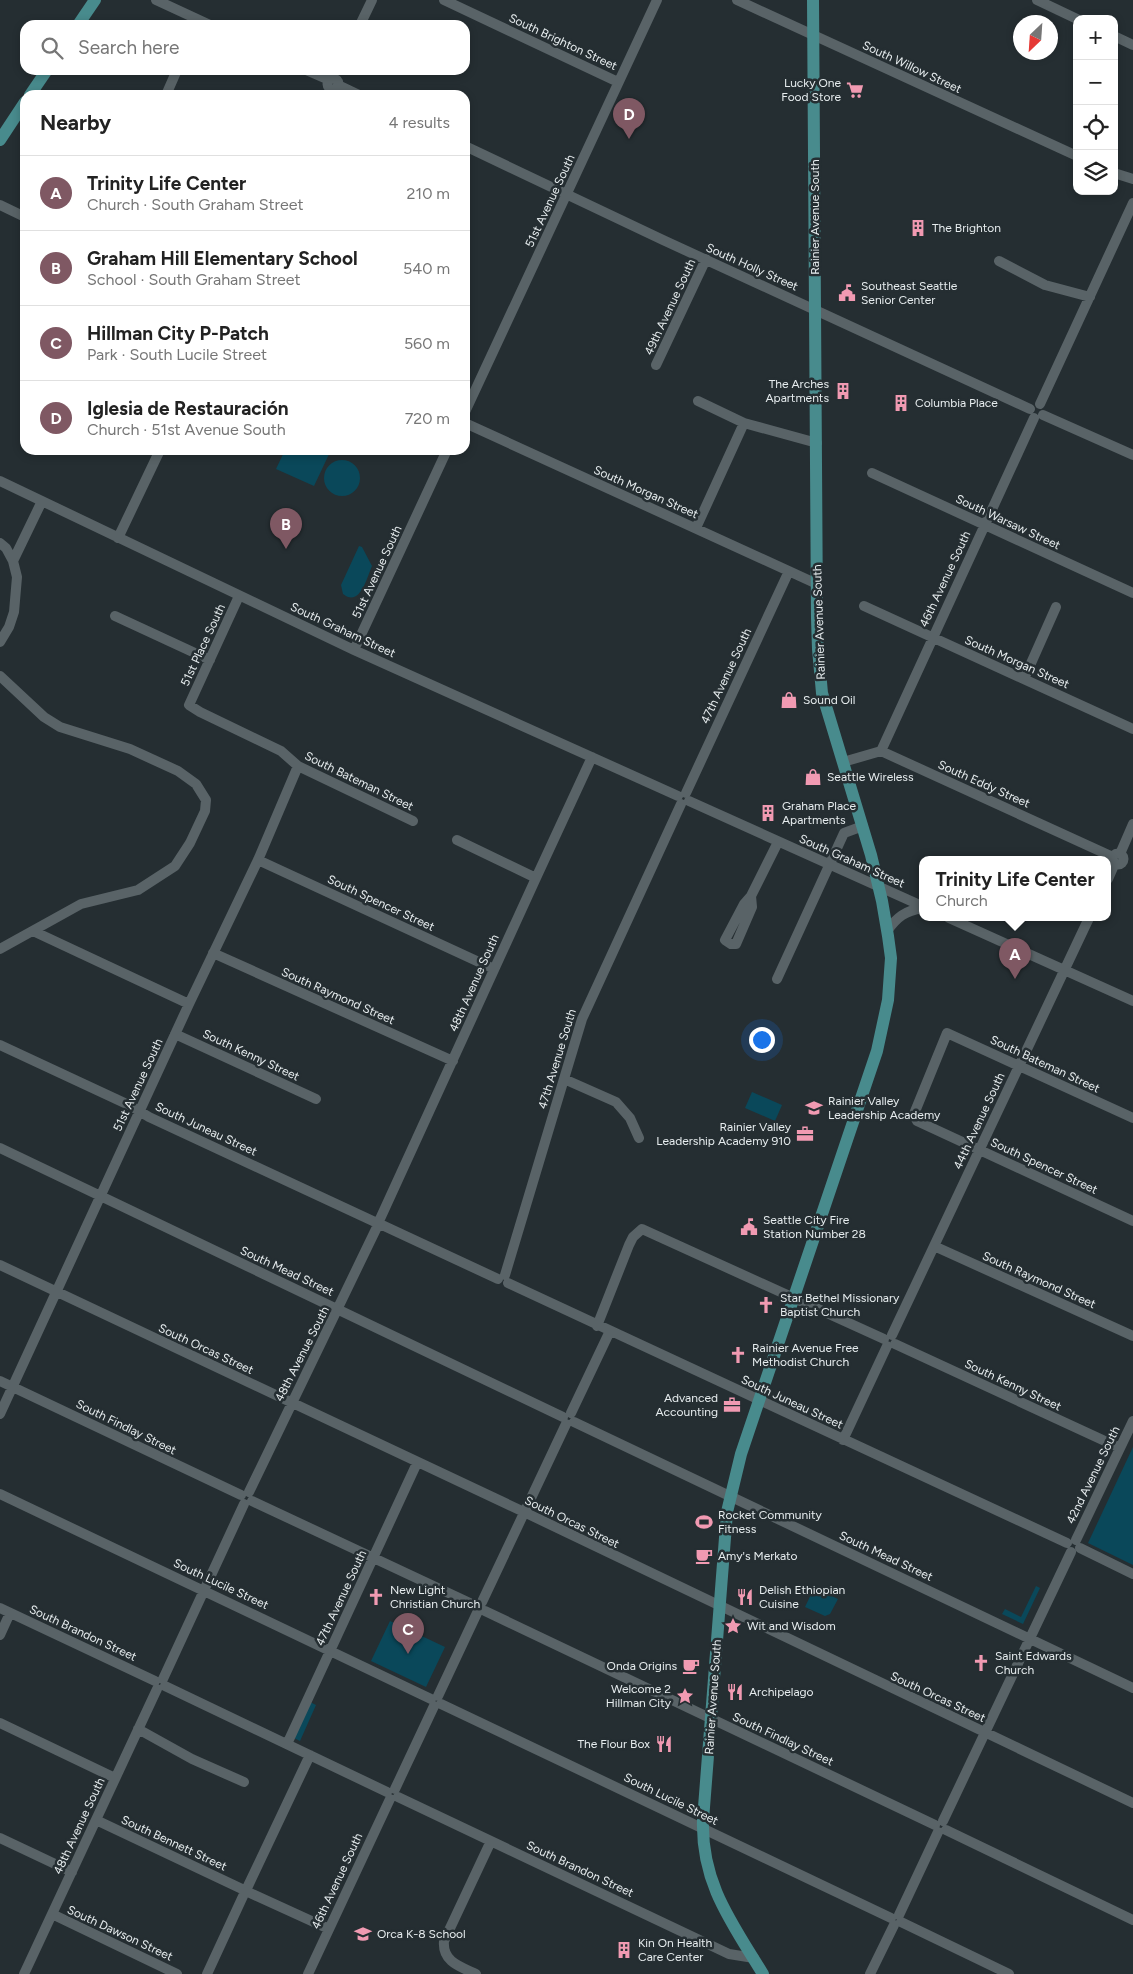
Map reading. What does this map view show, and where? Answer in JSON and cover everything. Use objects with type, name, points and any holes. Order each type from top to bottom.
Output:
[{"type":"main road","points":[[81,20],[95,0]]},
{"type":"main road","name":"Rainier Avenue South","points":[[763,1974],[722,1906],[705,1858],[703,1828],[727,1512],[738,1466],[882,1031],[890,978],[887,932],[879,887],[863,826],[822,693],[819,673],[813,0]]},
{"type":"main road","points":[[33,90],[43,75]]},
{"type":"main road","points":[[0,140],[20,110]]},
{"type":"street","points":[[156,0],[194,20]]},
{"type":"street","points":[[362,20],[372,0]]},
{"type":"street","name":"South Brighton Street","points":[[444,0],[618,82]]},
{"type":"street","name":"51st Avenue South","points":[[470,401],[657,0]]},
{"type":"street","name":"South Willow Street","points":[[737,0],[1073,154]]},
{"type":"street","points":[[1037,0],[1073,17]]},
{"type":"street","points":[[1118,38],[1133,44]]},
{"type":"street","points":[[168,90],[175,75]]},
{"type":"street","points":[[316,75],[348,90]]},
{"type":"street","name":"South Holly Street","points":[[470,148],[706,260],[1132,454]]},
{"type":"street","points":[[1118,174],[1133,179]]},
{"type":"street","name":"46th Avenue South","points":[[881,751],[1133,203]]},
{"type":"street","points":[[0,205],[20,215]]},
{"type":"street","name":"49th Avenue South","points":[[656,365],[706,260]]},
{"type":"street","points":[[999,262],[1045,285],[1090,297]]},
{"type":"street","points":[[698,401],[744,423],[816,443]]},
{"type":"street","points":[[696,528],[744,423]]},
{"type":"street","name":"South Morgan Street","points":[[470,425],[817,584]]},
{"type":"street","points":[[118,538],[158,455]]},
{"type":"street","name":"51st Avenue South","points":[[354,650],[445,455]]},
{"type":"street","name":"South Warsaw Street","points":[[872,473],[1133,593]]},
{"type":"street","name":"South Graham Street","points":[[0,481],[354,650],[919,906]]},
{"type":"street","points":[[13,561],[42,501]]},
{"type":"street","points":[[0,543],[6,548],[13,561],[17,577],[14,612],[9,627],[0,642]]},
{"type":"street","name":"47th Avenue South","points":[[504,1279],[582,1019],[790,571]]},
{"type":"street","name":"51st Place South","points":[[189,705],[239,596]]},
{"type":"street","name":"South Morgan Street","points":[[864,606],[1133,729]]},
{"type":"street","points":[[1024,679],[1056,607]]},
{"type":"street","points":[[115,616],[210,660]]},
{"type":"street","points":[[0,676],[44,717],[60,727],[130,749],[178,771],[196,784],[206,800],[205,811],[190,844],[175,866],[138,890],[81,904],[0,949]]},
{"type":"street","name":"South Bateman Street","points":[[189,705],[281,751],[298,766],[413,821]]},
{"type":"street","points":[[843,762],[881,751]]},
{"type":"street","name":"South Eddy Street","points":[[881,751],[1133,866]]},
{"type":"street","name":"48th Avenue South","points":[[24,1974],[246,1498],[379,1223],[592,757]]},
{"type":"street","name":"51st Avenue South","points":[[0,1414],[175,1034],[258,860],[298,766]]},
{"type":"street","points":[[1111,873],[1133,824]]},
{"type":"street","points":[[777,980],[844,833],[863,826]]},
{"type":"street","points":[[457,840],[536,878]]},
{"type":"street","points":[[751,896],[778,842]]},
{"type":"street","name":"South Spencer Street","points":[[258,860],[494,969]]},
{"type":"street","points":[[887,932],[903,914],[919,908]]},
{"type":"street","points":[[956,921],[1133,1001]]},
{"type":"street","name":"44th Avenue South","points":[[844,1440],[1088,921]]},
{"type":"street","points":[[33,931],[189,1004]]},
{"type":"street","name":"South Raymond Street","points":[[213,953],[453,1061]]},
{"type":"street","name":"South Bateman Street","points":[[917,1121],[914,1114],[947,1033],[1133,1118]]},
{"type":"street","name":"South Kenny Street","points":[[175,1034],[316,1099]]},
{"type":"street","name":"South Juneau Street","points":[[0,1045],[379,1223],[504,1279],[597,1326],[1133,1574]]},
{"type":"street","points":[[564,1079],[616,1102],[630,1118],[639,1138]]},
{"type":"street","name":"South Spencer Street","points":[[917,1121],[1133,1221]]},
{"type":"street","name":"South Mead Street","points":[[0,1148],[1133,1688]]},
{"type":"street","name":"South Kenny Street","points":[[597,1326],[633,1236],[642,1229],[669,1240],[673,1238],[681,1242],[683,1246],[1120,1448]]},
{"type":"street","name":"South Raymond Street","points":[[934,1246],[1133,1336]]},
{"type":"street","name":"South Orcas Street","points":[[0,1265],[524,1512],[1133,1803]]},
{"type":"street","name":"46th Avenue South","points":[[308,1974],[610,1331]]},
{"type":"street","name":"South Findlay Street","points":[[0,1380],[1133,1920]]},
{"type":"street","name":"42nd Avenue South","points":[[870,1974],[1133,1421]]},
{"type":"street","name":"47th Avenue South","points":[[287,1744],[417,1463]]},
{"type":"street","name":"South Lucile Street","points":[[0,1494],[330,1649],[1009,1974]]},
{"type":"street","name":"South Brandon Street","points":[[0,1608],[729,1954],[754,1958]]},
{"type":"street","points":[[0,1635],[10,1613]]},
{"type":"street","points":[[0,1723],[115,1778]]},
{"type":"street","points":[[138,1729],[192,1759],[244,1782]]},
{"type":"street","points":[[207,1974],[310,1755]]},
{"type":"street","name":"South Bennett Street","points":[[96,1820],[329,1929]]},
{"type":"street","points":[[0,1838],[72,1872]]},
{"type":"street","points":[[476,1974],[452,1962],[444,1951],[445,1937],[491,1841]]},
{"type":"street","name":"South Dawson Street","points":[[52,1914],[177,1974]]},
{"type":"shaded area","points":[[283,455],[329,455],[314,486],[276,469]]},
{"type":"shaded area","points":[[342,460],[355,465],[360,478],[355,491],[342,496],[329,491],[324,478],[329,465]]},
{"type":"shaded area","points":[[359,546],[362,547],[372,566],[362,589],[354,597],[349,597],[343,594],[341,585]]},
{"type":"shaded area","points":[[752,1092],[782,1105],[775,1121],[745,1108]]},
{"type":"shaded area","points":[[1133,1447],[1133,1565],[1088,1543]]},
{"type":"shaded area","points":[[1036,1586],[1040,1588],[1023,1624],[1002,1614],[1005,1609],[1021,1617]]},
{"type":"shaded area","points":[[814,1588],[838,1599],[830,1614],[825,1616],[805,1607]]},
{"type":"shaded area","points":[[390,1621],[445,1647],[426,1687],[371,1661]]},
{"type":"shaded area","points":[[310,1702],[316,1705],[300,1741],[294,1738]]},
{"type":"place","name":"Lucky One Food Store","points":[[855,90]]},
{"type":"place","name":"Iglesia de Restauración","points":[[629,139]]},
{"type":"place","name":"The Brighton","points":[[918,228]]},
{"type":"place","name":"Southeast Seattle Senior Center","points":[[847,293]]},
{"type":"place","name":"The Arches Apartments","points":[[843,391]]},
{"type":"place","name":"Columbia Place","points":[[901,403]]},
{"type":"place","name":"Graham Hill Elementary School","points":[[286,549]]},
{"type":"place","name":"Sound Oil","points":[[789,700]]},
{"type":"place","name":"Seattle Wireless","points":[[813,777]]},
{"type":"place","name":"Graham Place Apartments","points":[[768,813]]},
{"type":"place","name":"Trinity Life Center","points":[[1015,979]]},
{"type":"place","name":"Rainier Valley Leadership Academy","points":[[814,1108]]},
{"type":"place","name":"Rainier Valley Leadership Academy 910","points":[[805,1134]]},
{"type":"place","name":"Seattle City Fire Station Number 28","points":[[749,1227]]},
{"type":"place","name":"Star Bethel Missionary Baptist Church","points":[[766,1305]]},
{"type":"place","name":"Rainier Avenue Free Methodist Church","points":[[738,1355]]},
{"type":"place","name":"Advanced Accounting","points":[[732,1405]]},
{"type":"place","name":"Rocket Community Fitness","points":[[704,1522]]},
{"type":"place","name":"Amy's Merkato","points":[[704,1556]]},
{"type":"place","name":"New Light Christian Church","points":[[376,1597]]},
{"type":"place","name":"Delish Ethiopian Cuisine","points":[[745,1597]]},
{"type":"place","name":"Wit and Wisdom","points":[[733,1626]]},
{"type":"place","name":"Hillman City P-Patch","points":[[408,1654]]},
{"type":"place","name":"Saint Edwards Church","points":[[981,1663]]},
{"type":"place","name":"Onda Origins","points":[[691,1666]]},
{"type":"place","name":"Archipelago","points":[[735,1692]]},
{"type":"place","name":"Welcome 2 Hillman City","points":[[685,1696]]},
{"type":"place","name":"The Flour Box","points":[[664,1744]]},
{"type":"place","name":"Orca K-8 School","points":[[363,1934]]},
{"type":"place","name":"Kin On Health Care Center","points":[[624,1950]]}]
